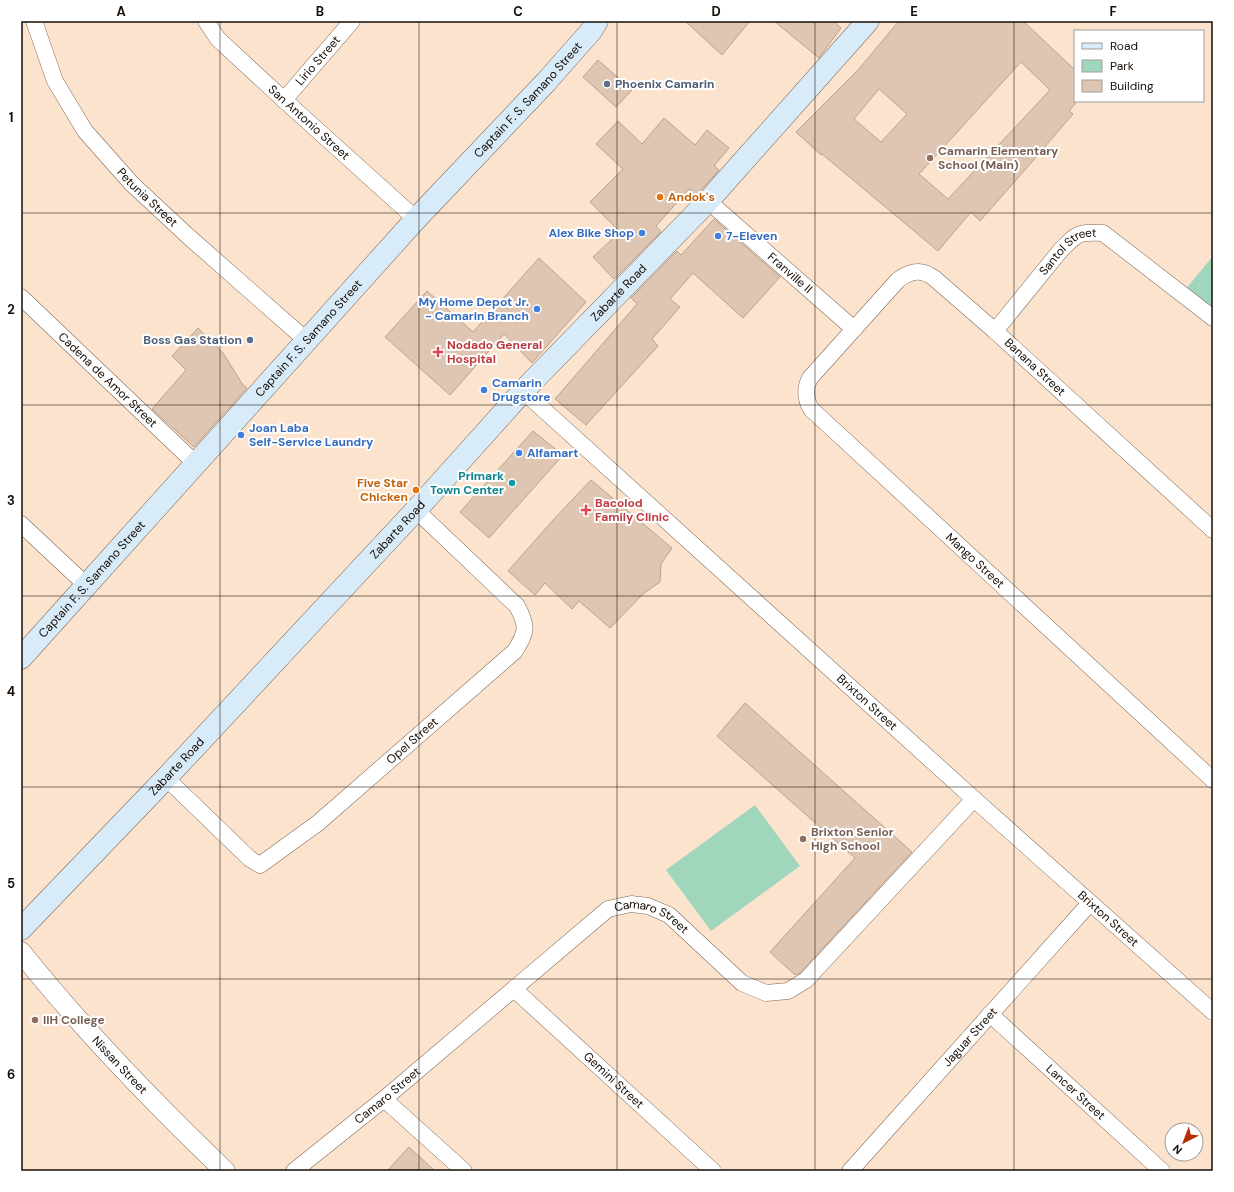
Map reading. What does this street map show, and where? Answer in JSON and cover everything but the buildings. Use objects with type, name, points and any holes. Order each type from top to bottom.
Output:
[{"type":"main road","name":"Captain F. S. Samano Street","points":[[21,658],[306,340],[338,307],[416,218],[546,82],[591,31],[597,21]]},
{"type":"main road","name":"Zabarte Road","points":[[21,929],[166,778],[416,510],[523,391],[708,201],[861,24]]},
{"type":"street","name":"Petunia Street","points":[[34,21],[55,81],[85,131],[132,184],[189,237],[306,340]]},
{"type":"street","name":"San Antonio Street","points":[[206,21],[218,39],[416,218]]},
{"type":"street","name":"Lirio Street","points":[[284,100],[352,21]]},
{"type":"street","name":"Franville II","points":[[708,201],[854,329]]},
{"type":"street","name":"Santol Street","points":[[995,331],[1071,239],[1084,232],[1103,234],[1213,318]]},
{"type":"street","name":"Banana Street","points":[[854,329],[898,280],[910,272],[919,271],[928,273],[995,331],[1213,530]]},
{"type":"street","name":"Cadena de Amor Street","points":[[21,297],[195,464]]},
{"type":"street","name":"Mango Street","points":[[854,329],[810,378],[805,391],[806,400],[811,410],[1213,780]]},
{"type":"street","name":"Brixton Street","points":[[523,391],[974,799],[1213,1012]]},
{"type":"street","name":"Opel Street","points":[[166,778],[250,859],[260,865],[318,822],[515,651],[524,635],[523,619],[517,606],[416,510]]},
{"type":"street","points":[[21,524],[86,585]]},
{"type":"street","name":"Camaro Street","points":[[294,1171],[384,1099],[608,909],[631,904],[648,906],[669,915],[742,983],[766,993],[788,991],[806,980],[974,799]]},
{"type":"street","name":"Jaguar Street","points":[[850,1171],[1090,903]]},
{"type":"street","name":"Nissan Street","points":[[21,952],[48,985],[124,1070],[225,1171]]},
{"type":"street","name":"Gemini Street","points":[[514,990],[713,1171]]},
{"type":"street","name":"Lancer Street","points":[[990,1014],[1162,1171]]},
{"type":"street","points":[[384,1099],[464,1171]]},
{"type":"green space","points":[[1213,256],[1213,311],[1185,290]]},
{"type":"green space","points":[[755,805],[800,866],[711,931],[666,870]]},
{"type":"place","name":"Phoenix Camarin","points":[[607,84]]},
{"type":"place","name":"Camarin Elementary School (Main)","points":[[930,158]]},
{"type":"place","name":"Andok's","points":[[660,197]]},
{"type":"place","name":"Alex Bike Shop","points":[[642,233]]},
{"type":"place","name":"7-Eleven","points":[[718,236]]},
{"type":"place","name":"My Home Depot Jr. - Camarin Branch","points":[[537,309]]},
{"type":"place","name":"Boss Gas Station","points":[[250,340]]},
{"type":"place","name":"Nodado General Hospital","points":[[438,352]]},
{"type":"place","name":"Camarin Drugstore","points":[[484,390]]},
{"type":"place","name":"Joan Laba Self-Service Laundry","points":[[241,435]]},
{"type":"place","name":"Alfamart","points":[[519,453]]},
{"type":"place","name":"Primark Town Center","points":[[512,483]]},
{"type":"place","name":"Five Star Chicken","points":[[416,490]]},
{"type":"place","name":"Bacolod Family Clinic","points":[[586,510]]},
{"type":"place","name":"Brixton Senior High School","points":[[803,839]]},
{"type":"place","name":"IIH College","points":[[35,1020]]}]
